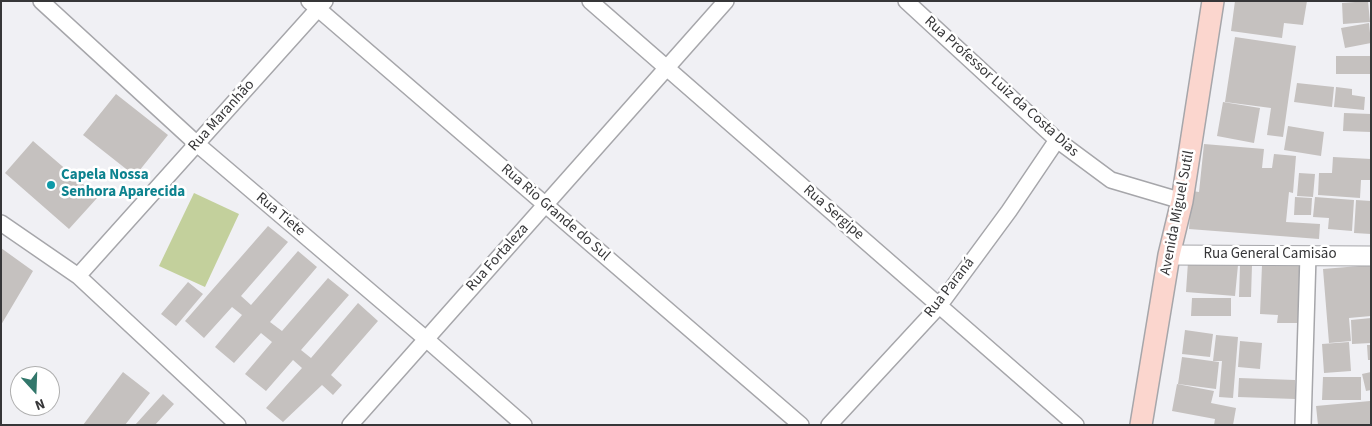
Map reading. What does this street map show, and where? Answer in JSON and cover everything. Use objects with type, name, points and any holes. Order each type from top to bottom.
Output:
[{"type":"main road","name":"Avenida Miguel Sutil","points":[[1141,425],[1169,255],[1182,201],[1213,1]]},
{"type":"street","name":"Rua Tiete","points":[[41,1],[197,144],[524,425]]},
{"type":"street","name":"Rua Sergipe","points":[[590,1],[1076,425]]},
{"type":"street","name":"Rua Fortaleza","points":[[350,425],[726,1]]},
{"type":"street","name":"Rua Professor Luiz da Costa Dias","points":[[906,1],[1057,140],[1111,180],[1182,201]]},
{"type":"street","name":"Rua Maranhão","points":[[78,276],[197,144],[317,4]]},
{"type":"street","name":"Rua Rio Grande do Sul","points":[[317,4],[545,205],[801,425]]},
{"type":"street","name":"Rua Paraná","points":[[829,425],[939,306],[1009,211],[1057,140]]},
{"type":"street","points":[[1,223],[78,276],[238,425]]},
{"type":"street","name":"Rua General Camisão","points":[[1169,255],[1371,256]]},
{"type":"street","points":[[1303,425],[1308,255]]},
{"type":"green space","points":[[194,193],[239,214],[205,287],[159,266]]},
{"type":"building","points":[[1235,1],[1307,1],[1303,25],[1284,23],[1282,38],[1231,31]]},
{"type":"building","points":[[1368,1],[1370,22],[1343,24],[1342,3]]},
{"type":"building","points":[[1369,23],[1371,43],[1345,48],[1341,28]]},
{"type":"building","points":[[1235,37],[1296,46],[1283,137],[1267,135],[1271,108],[1225,102]]},
{"type":"building","points":[[1336,56],[1371,56],[1371,74],[1336,74]]},
{"type":"building","points":[[1297,83],[1334,87],[1332,107],[1294,102]]},
{"type":"building","points":[[1336,87],[1352,89],[1352,95],[1365,97],[1364,110],[1334,107]]},
{"type":"building","points":[[116,94],[168,135],[135,176],[83,135]]},
{"type":"building","points":[[1223,102],[1260,108],[1254,143],[1217,136]]},
{"type":"building","points":[[1344,113],[1371,114],[1371,132],[1343,131]]},
{"type":"building","points":[[1288,126],[1324,132],[1321,156],[1284,150]]},
{"type":"building","name":"Capela Nossa Senhora Aparecida","points":[[33,141],[98,197],[69,229],[5,173]]},
{"type":"building","points":[[1204,144],[1264,149],[1262,168],[1272,168],[1274,154],[1296,156],[1293,193],[1289,192],[1286,222],[1320,224],[1319,239],[1189,229],[1192,191],[1199,192]]},
{"type":"building","points":[[1333,157],[1371,159],[1371,180],[1361,180],[1360,198],[1318,195],[1319,173],[1332,173]]},
{"type":"building","points":[[1299,173],[1315,174],[1313,197],[1297,196]]},
{"type":"building","points":[[1295,197],[1312,198],[1311,215],[1294,215]]},
{"type":"building","points":[[1315,197],[1354,200],[1352,231],[1328,229],[1329,218],[1313,217]]},
{"type":"building","points":[[1356,200],[1371,201],[1371,234],[1354,233]]},
{"type":"building","points":[[268,226],[288,242],[241,296],[251,305],[298,251],[317,267],[270,322],[282,331],[328,278],[349,295],[301,350],[311,358],[358,303],[378,321],[331,375],[342,385],[333,395],[322,385],[283,422],[266,408],[302,368],[293,360],[266,391],[245,374],[272,342],[261,333],[234,363],[215,347],[242,315],[232,307],[204,338],[185,321]]},
{"type":"building","points":[[1,248],[33,271],[1,325]]},
{"type":"building","points":[[1188,262],[1238,265],[1235,296],[1186,292]]},
{"type":"building","points":[[1240,265],[1252,265],[1251,297],[1239,297]]},
{"type":"building","points":[[1262,265],[1300,266],[1299,323],[1277,323],[1278,315],[1260,314]]},
{"type":"building","points":[[1371,265],[1371,316],[1349,318],[1351,341],[1329,343],[1323,269]]},
{"type":"building","points":[[188,282],[203,294],[176,326],[161,314]]},
{"type":"building","points":[[1192,298],[1231,298],[1231,316],[1191,316]]},
{"type":"building","points":[[1371,318],[1371,343],[1352,344],[1351,320]]},
{"type":"building","points":[[1185,330],[1213,334],[1210,357],[1182,354]]},
{"type":"building","points":[[1216,335],[1238,337],[1233,398],[1219,397],[1222,361],[1213,361]]},
{"type":"building","points":[[1240,341],[1262,343],[1260,369],[1238,367]]},
{"type":"building","points":[[1349,342],[1351,371],[1324,373],[1322,344]]},
{"type":"building","points":[[1367,345],[1371,345],[1371,360],[1368,360]]},
{"type":"building","points":[[1182,357],[1219,362],[1216,389],[1178,384]]},
{"type":"building","points":[[123,372],[150,393],[125,425],[83,425]]},
{"type":"building","points":[[1371,372],[1371,390],[1366,391],[1362,374]]},
{"type":"building","points":[[1323,377],[1361,377],[1361,400],[1322,400]]},
{"type":"building","points":[[1239,378],[1295,380],[1295,399],[1238,397]]},
{"type":"building","points":[[1177,384],[1214,391],[1211,403],[1236,408],[1233,425],[1214,425],[1215,419],[1172,411]]},
{"type":"building","points":[[163,394],[174,404],[155,425],[135,425]]},
{"type":"building","points":[[1370,401],[1371,425],[1318,425],[1316,406]]},
{"type":"place","name":"Capela Nossa Senhora Aparecida","points":[[51,185]]}]
